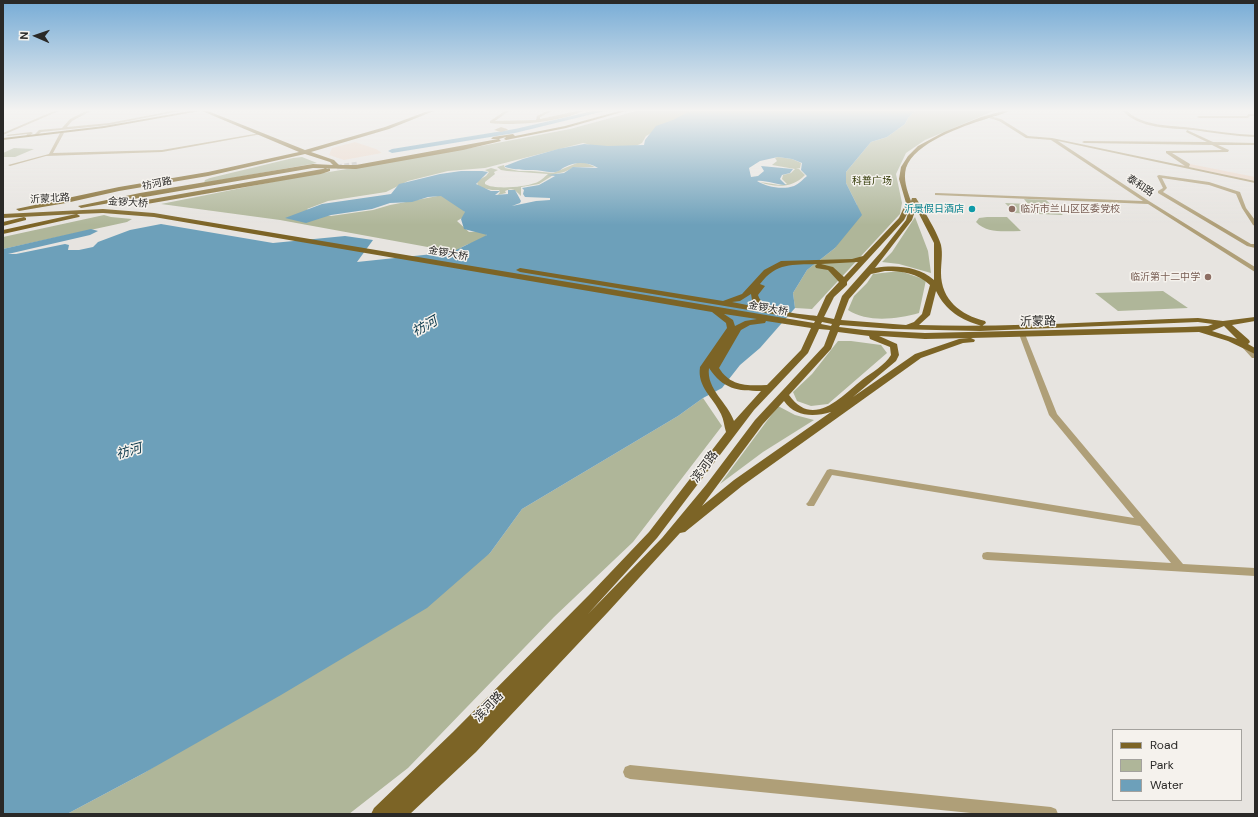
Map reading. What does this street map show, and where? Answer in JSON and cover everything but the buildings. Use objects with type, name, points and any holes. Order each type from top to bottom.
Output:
[{"type":"main road","points":[[297,149],[337,166]]},
{"type":"main road","points":[[297,149],[332,161],[337,166]]},
{"type":"main road","points":[[3,212],[208,174],[314,149]]},
{"type":"main road","points":[[96,209],[80,203],[80,201],[94,195],[167,181],[209,175],[314,149]]},
{"type":"main road","points":[[419,150],[424,149]]},
{"type":"main road","points":[[355,162],[430,149]]},
{"type":"main road","points":[[355,162],[439,149]]},
{"type":"main road","points":[[3,226],[102,202],[206,183],[313,166],[356,167],[457,149]]},
{"type":"main road","name":"滨河路","points":[[380,814],[459,738],[595,598],[653,535],[750,408],[805,351],[830,296],[844,283],[902,219],[909,203],[901,178],[904,165],[910,156],[918,149]]},
{"type":"main road","name":"滨河路","points":[[399,813],[470,746],[666,541],[710,488],[759,422],[828,347],[845,298],[884,254],[911,216],[914,199],[907,178],[910,166],[925,149]]},
{"type":"main road","points":[[279,158],[318,158]]},
{"type":"main road","name":"祊河路","points":[[141,203],[321,172],[337,166],[355,162]]},
{"type":"main road","name":"祊河路","points":[[3,226],[73,210],[318,169],[134,205]]},
{"type":"main road","points":[[145,197],[206,183]]},
{"type":"main road","points":[[914,199],[937,243],[939,251],[938,284],[952,311],[972,321],[988,325],[1016,327]]},
{"type":"main road","points":[[3,233],[96,209],[126,206]]},
{"type":"main road","name":"沂蒙北路","points":[[3,212],[96,209]]},
{"type":"main road","name":"金锣大桥","points":[[96,209],[164,211],[850,328]]},
{"type":"main road","name":"金锣大桥","points":[[42,213],[103,210],[154,215],[713,305]]},
{"type":"main road","name":"沂蒙北路","points":[[3,216],[42,213]]},
{"type":"main road","points":[[713,305],[738,300],[746,295],[767,270],[776,265],[784,263],[852,261],[868,257]]},
{"type":"main road","points":[[773,316],[755,300],[754,296],[770,272],[786,265],[802,264],[826,266],[837,272],[844,283]]},
{"type":"main road","points":[[868,272],[895,269],[912,271],[928,277],[934,284],[926,317],[919,323],[900,328]]},
{"type":"main road","points":[[713,305],[730,322],[731,328],[702,374],[706,384],[724,411],[728,419],[731,432]]},
{"type":"main road","points":[[769,388],[748,389],[730,385],[718,377],[714,368],[738,328],[748,323],[773,316]]},
{"type":"main road","name":"沂蒙路","points":[[850,328],[864,333],[925,336],[1006,335],[1209,329],[1225,323],[1255,319]]},
{"type":"main road","name":"沂蒙路","points":[[850,328],[1016,327],[1198,320],[1255,326]]},
{"type":"main road","points":[[1225,323],[1255,344]]},
{"type":"main road","points":[[1225,323],[1255,351]]},
{"type":"main road","points":[[1185,330],[1210,333],[1255,351]]},
{"type":"main road","points":[[784,395],[796,408],[809,413],[818,413],[835,407],[893,360],[895,355],[894,346],[864,333]]},
{"type":"main road","points":[[666,541],[738,483],[918,356],[962,341],[1006,335]]},
{"type":"street","points":[[51,154],[54,149]]},
{"type":"street","points":[[10,165],[51,154],[124,154],[162,152],[178,149]]},
{"type":"street","name":"泰和路","points":[[1067,149],[1148,203],[1255,270]]},
{"type":"street","points":[[1101,149],[1255,182]]},
{"type":"street","points":[[1162,149],[1188,165],[1185,167],[1190,180]]},
{"type":"street","points":[[1167,152],[1228,151],[1224,149]]},
{"type":"street","points":[[1255,224],[1244,208],[1238,193],[1190,180],[1158,176],[1165,188],[1160,192],[1249,245],[1255,246]]},
{"type":"street","points":[[937,194],[1148,203]]},
{"type":"street","points":[[1022,334],[1053,415],[1180,567]]},
{"type":"street","points":[[1242,345],[1255,356]]},
{"type":"street","points":[[810,504],[830,472],[1143,523]]},
{"type":"street","points":[[987,556],[1255,572]]},
{"type":"street","points":[[630,772],[1051,814]]},
{"type":"shaded area","points":[[332,149],[376,149],[382,153],[344,160],[329,155]]},
{"type":"shaded area","points":[[1190,164],[1255,177],[1255,181],[1179,165]]},
{"type":"green space","points":[[12,149],[34,149],[15,157],[3,157],[3,153]]},
{"type":"green space","points":[[463,149],[559,149],[485,168],[448,171],[408,181],[386,192],[328,201],[307,209],[312,213],[331,216],[373,210],[390,205],[443,195],[459,203],[467,215],[457,221],[469,232],[485,231],[487,237],[463,246],[455,252],[280,220],[161,204],[282,180]]},
{"type":"green space","name":"科普广场","points":[[865,149],[912,149],[906,153],[896,174],[902,203],[900,214],[812,309],[795,308],[793,293],[807,270],[835,248],[857,205],[846,183],[846,172]]},
{"type":"green space","points":[[302,157],[317,163],[204,183],[205,180],[210,178]]},
{"type":"green space","points":[[775,158],[792,159],[801,163],[800,168],[796,169],[799,169],[805,175],[790,185],[784,186],[760,182],[779,185],[787,184],[782,179],[783,175],[791,173],[795,169],[772,165],[777,161]]},
{"type":"green space","points":[[577,163],[586,163],[595,167],[575,167],[555,174],[539,184],[521,187],[521,196],[516,191],[512,190],[505,191],[506,193],[498,195],[500,192],[499,190],[478,187],[477,181],[486,176],[489,172],[485,170],[491,168],[498,170],[494,172],[495,174],[485,182],[485,184],[495,187],[510,187],[524,186],[540,181],[548,174],[507,171],[501,170],[497,167],[504,165],[505,168],[519,171],[553,173]]},
{"type":"green space","points":[[1024,199],[1046,200],[1063,215],[1015,213],[1005,203],[1028,204]]},
{"type":"green space","points":[[104,215],[132,219],[127,222],[3,249],[3,237]]},
{"type":"green space","points":[[915,217],[928,251],[931,273],[899,264],[882,262],[892,252]]},
{"type":"green space","points":[[1007,217],[1021,231],[991,230],[980,226],[976,222],[979,218]]},
{"type":"green space","points":[[900,271],[926,280],[919,313],[883,319],[864,317],[848,310],[854,296],[867,283],[873,274]]},
{"type":"green space","points":[[1163,291],[1188,308],[1118,311],[1095,293]]},
{"type":"green space","points":[[838,341],[851,341],[881,345],[887,353],[828,404],[811,406],[797,401],[793,392],[812,374]]},
{"type":"green space","points":[[703,398],[722,426],[633,542],[554,617],[408,768],[349,814],[67,814],[144,773],[490,553],[522,509],[678,416]]},
{"type":"green space","points":[[778,406],[795,415],[814,420],[763,452],[720,484]]},
{"type":"water","name":"祊河","points":[[558,149],[865,149],[846,172],[846,183],[862,215],[835,248],[807,270],[793,293],[795,308],[760,348],[740,365],[722,388],[703,398],[678,416],[522,509],[490,553],[427,608],[281,695],[144,773],[67,814],[3,814],[3,249],[91,229],[98,231],[90,235],[8,254],[16,254],[65,244],[69,245],[68,250],[79,250],[93,247],[98,242],[130,230],[161,224],[273,243],[345,236],[373,240],[357,262],[452,252],[487,235],[464,229],[461,219],[465,212],[441,196],[428,197],[412,202],[390,203],[372,209],[331,215],[306,223],[285,218],[322,204],[391,194],[399,184],[440,174],[461,171],[488,172],[476,184],[491,191],[500,191],[495,195],[508,194],[508,190],[515,190],[521,201],[520,203],[512,206],[550,200],[550,198],[525,197],[523,194],[524,190],[522,188],[539,185],[555,176],[547,175],[564,173],[573,167],[598,168],[586,163],[569,165],[558,171],[552,172],[505,167],[523,159]],"holes":[[[778,157],[792,159],[802,163],[801,170],[807,176],[794,186],[785,188],[765,185],[757,181],[786,185],[780,179],[782,175],[790,173],[793,169],[761,166],[764,171],[758,176],[751,177],[749,168],[760,161]]]},
{"type":"waterway","points":[[392,151],[404,149]]},
{"type":"tunnel","points":[[337,167],[358,164]]},
{"type":"place","name":"沂景假日酒店","points":[[972,209]]},
{"type":"place","name":"临沂市兰山区区委党校","points":[[1012,209]]},
{"type":"place","name":"临沂第十二中学","points":[[1208,277]]}]
